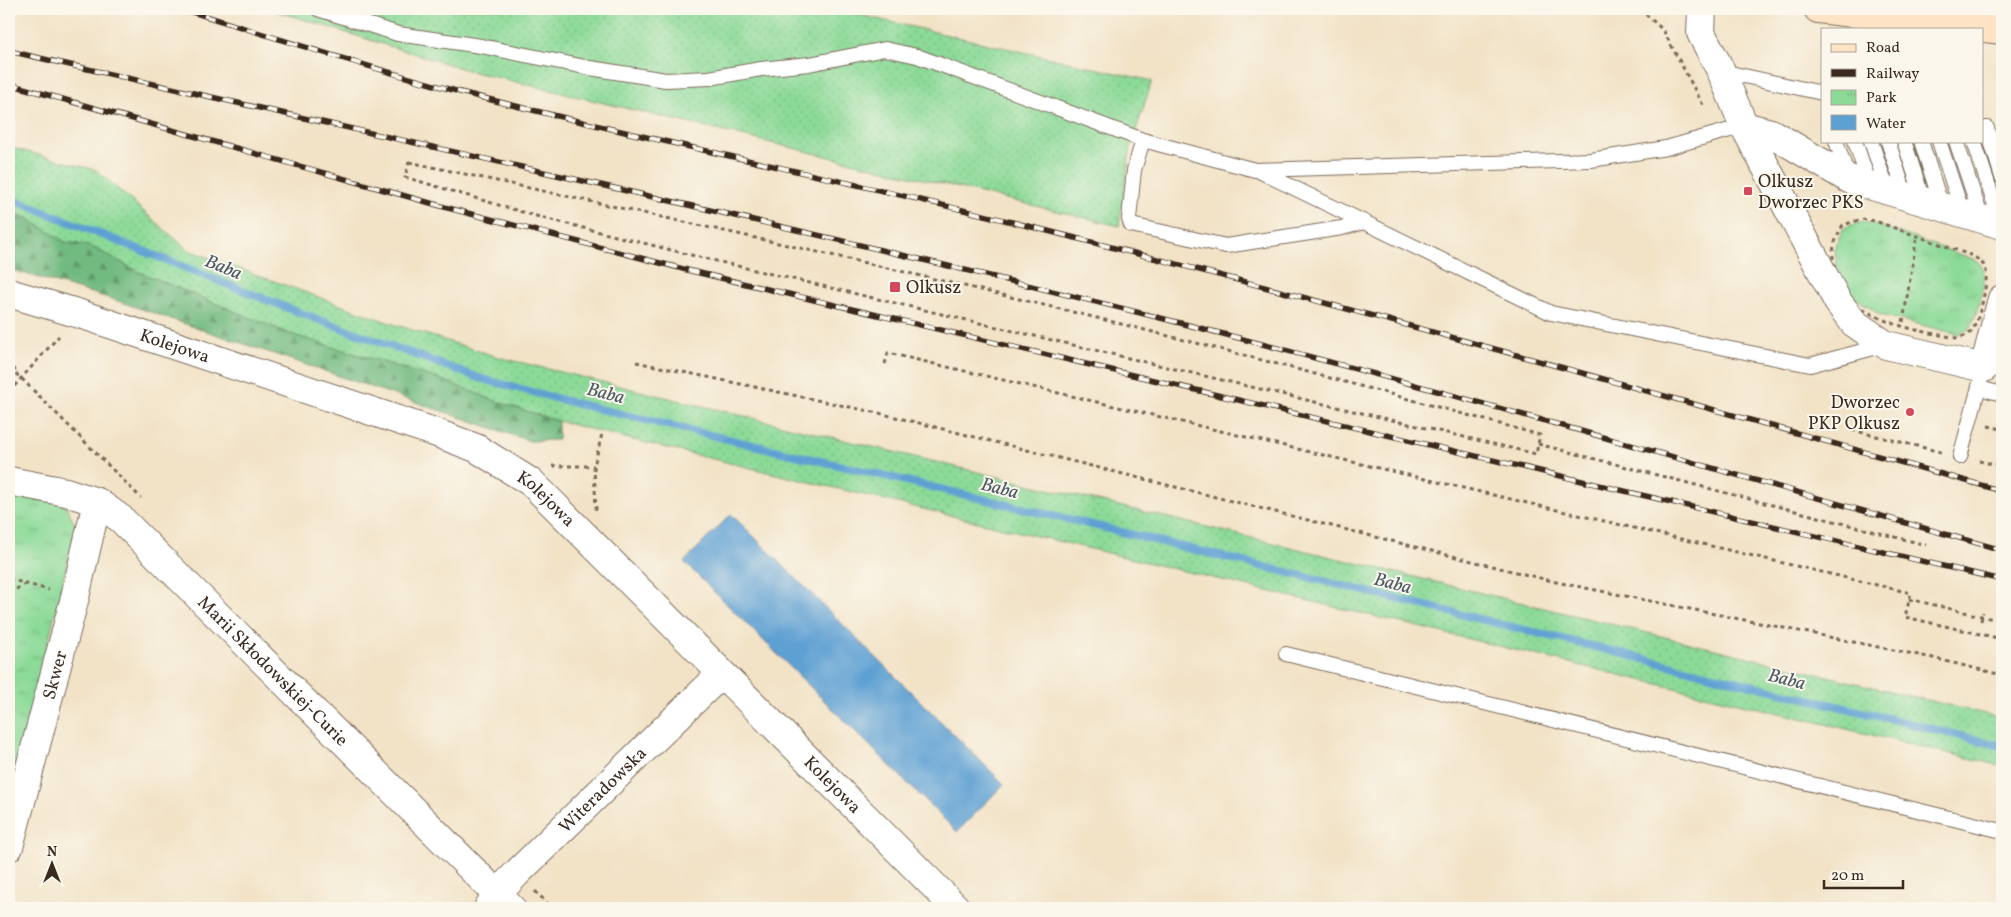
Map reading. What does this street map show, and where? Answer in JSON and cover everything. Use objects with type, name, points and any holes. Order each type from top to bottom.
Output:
[{"type":"street","points":[[1702,9],[1700,33],[1721,71],[1744,126],[1838,302],[1854,323],[1894,335],[1981,378],[2002,299]]},
{"type":"street","points":[[1818,9],[2002,30]]},
{"type":"street","points":[[1744,126],[1772,134],[1933,205]]},
{"type":"street","name":"Kolejowa","points":[[9,293],[80,314],[476,448],[532,483],[956,908]]},
{"type":"street","name":"Marii Skłodowskiej-Curie","points":[[9,481],[66,492],[97,502],[121,518],[498,904]]},
{"type":"street","name":"Skwer","points":[[9,848],[75,597],[97,502]]},
{"type":"street","name":"Witeradowska","points":[[498,904],[721,674]]},
{"type":"lane","points":[[318,9],[398,34],[481,46],[590,68],[666,80],[709,78],[761,68],[810,64],[885,48],[917,56],[1142,140],[1255,170],[1551,313],[1810,365],[1894,335]]},
{"type":"lane","points":[[1721,71],[1821,95]]},
{"type":"lane","points":[[1255,170],[1591,160],[1666,148],[1744,126]]},
{"type":"lane","points":[[1984,127],[2002,131]]},
{"type":"lane","points":[[1984,127],[2002,177]]},
{"type":"lane","points":[[1142,140],[1134,170],[1129,219],[1131,225],[1226,246],[1342,228],[1364,222]]},
{"type":"lane","points":[[1838,142],[1933,205]]},
{"type":"lane","points":[[1856,142],[1933,205]]},
{"type":"lane","points":[[1872,142],[1933,205]]},
{"type":"lane","points":[[1889,142],[1933,205]]},
{"type":"lane","points":[[1904,142],[1933,205]]},
{"type":"lane","points":[[1921,142],[1933,205]]},
{"type":"lane","points":[[1933,205],[1939,142]]},
{"type":"lane","points":[[1933,205],[1956,142]]},
{"type":"lane","points":[[1933,205],[1973,142]]},
{"type":"lane","points":[[1960,457],[1981,378],[2002,394]]},
{"type":"lane","points":[[1286,654],[2002,831]]},
{"type":"path","points":[[1640,9],[1663,30],[1708,113]]},
{"type":"path","points":[[409,162],[800,248],[1124,325],[1540,435],[1538,444],[1536,454],[668,250],[532,215],[405,177],[409,162]]},
{"type":"path","points":[[1862,219],[1875,221],[1917,236],[1973,256],[1984,265],[1987,272],[1978,317],[1971,332],[1964,336],[1956,338],[1894,335],[1878,318],[1850,298],[1834,268],[1832,251],[1835,238],[1843,225],[1862,219]]},
{"type":"path","points":[[1894,335],[1917,236]]},
{"type":"path","points":[[9,392],[20,377],[80,314]]},
{"type":"path","points":[[885,364],[888,352],[1901,590],[1911,593],[1905,616],[2002,640]]},
{"type":"path","points":[[9,361],[20,377],[147,504]]},
{"type":"path","points":[[636,362],[883,414],[1429,552],[1556,582],[1933,658],[2002,675]]},
{"type":"path","points":[[9,370],[20,377]]},
{"type":"path","points":[[1992,427],[2002,429]]},
{"type":"path","points":[[1852,430],[1960,457]]},
{"type":"path","points":[[598,550],[594,466],[602,434]]},
{"type":"path","points":[[1538,444],[1926,545]]},
{"type":"path","points":[[9,579],[75,597]]},
{"type":"path","points":[[9,593],[28,584]]},
{"type":"path","points":[[1909,599],[2002,621]]},
{"type":"path","points":[[1981,621],[1983,612]]},
{"type":"path","points":[[1996,630],[2002,631]]},
{"type":"path","points":[[532,888],[552,908]]},
{"type":"green space","points":[[270,9],[833,9],[1152,81],[1131,145],[1119,226],[470,71]]},
{"type":"green space","points":[[9,147],[96,170],[188,250],[390,323],[498,357],[2002,718],[2002,766],[558,421],[501,403],[442,380],[290,334],[139,272],[90,246],[65,242],[29,219],[9,211]]},
{"type":"green space","points":[[9,211],[29,219],[65,242],[90,246],[139,272],[290,334],[442,380],[501,403],[558,421],[558,440],[530,441],[112,299],[9,269]]},
{"type":"green space","points":[[1861,222],[1874,224],[1973,259],[1979,263],[1984,273],[1983,289],[1970,329],[1958,334],[1880,315],[1852,295],[1837,267],[1835,251],[1844,228]]},
{"type":"green space","points":[[9,493],[65,504],[76,526],[9,805]]},
{"type":"water","points":[[731,514],[1004,784],[957,832],[684,562]]},
{"type":"waterway","name":"Baba","points":[[9,198],[295,311],[479,378],[574,403],[1076,521],[2002,746]]},
{"type":"railway","points":[[183,9],[358,63],[464,93],[602,127],[947,206],[1264,287],[1510,353],[2002,491]]},
{"type":"railway","points":[[9,51],[900,254],[1196,327],[1499,408],[2002,550]]},
{"type":"railway","points":[[9,84],[448,208],[691,271],[2002,580]]},
{"type":"place","name":"Olkusz Dworzec PKS","points":[[1748,191]]},
{"type":"place","name":"Olkusz","points":[[895,287]]},
{"type":"place","name":"Dworzec PKP Olkusz","points":[[1910,412]]}]
